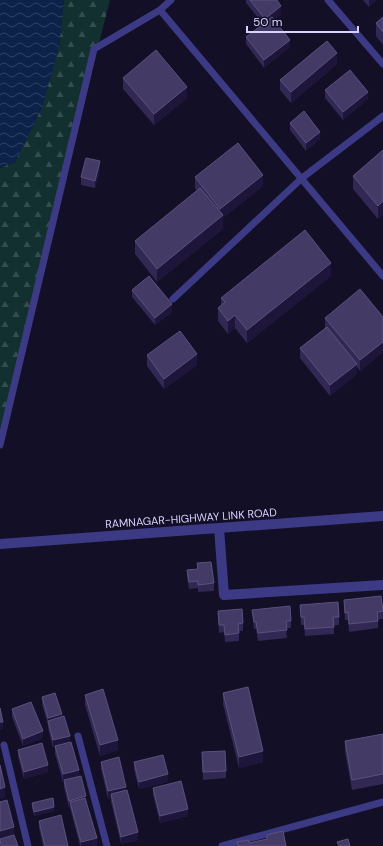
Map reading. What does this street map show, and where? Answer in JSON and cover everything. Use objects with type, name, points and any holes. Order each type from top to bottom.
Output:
[{"type":"street","name":"RAMNAGAR-HIGHWAY LINK ROAD","points":[[0,544],[383,516]]},
{"type":"street","points":[[219,528],[224,595],[383,585]]},
{"type":"lane","points":[[0,445],[94,49],[160,10],[171,0]]},
{"type":"lane","points":[[328,0],[383,64]]},
{"type":"lane","points":[[160,10],[383,276]]},
{"type":"lane","points":[[173,299],[302,178],[383,116]]},
{"type":"lane","points":[[78,736],[108,846]]},
{"type":"lane","points":[[4,745],[28,846]]},
{"type":"lane","points":[[222,846],[383,802]]},
{"type":"green space","points":[[64,0],[110,0],[0,431],[0,168],[15,162],[59,46]]},
{"type":"water","points":[[0,0],[64,0],[59,46],[42,108],[15,162],[0,168]]},
{"type":"building","points":[[250,0],[277,0],[281,6],[265,19]]},
{"type":"building","points":[[272,17],[290,40],[264,60],[246,37]]},
{"type":"building","points":[[383,17],[383,32],[376,23]]},
{"type":"building","points":[[327,41],[337,53],[291,92],[280,80]]},
{"type":"building","points":[[156,50],[187,87],[154,114],[123,78]]},
{"type":"building","points":[[350,70],[368,92],[343,112],[325,90]]},
{"type":"building","points":[[304,111],[320,132],[306,143],[290,123]]},
{"type":"building","points":[[238,143],[263,175],[220,209],[195,177]]},
{"type":"building","points":[[383,150],[383,201],[378,206],[353,176]]},
{"type":"building","points":[[86,158],[100,161],[95,181],[81,177]]},
{"type":"building","points":[[200,188],[223,215],[157,269],[135,241]]},
{"type":"building","points":[[305,230],[331,263],[247,330],[235,315],[228,321],[218,308],[225,302],[221,298]]},
{"type":"building","points":[[149,276],[172,304],[155,318],[132,290]]},
{"type":"building","points":[[360,289],[383,317],[383,342],[360,360],[325,318]]},
{"type":"building","points":[[327,327],[357,364],[330,385],[300,348]]},
{"type":"building","points":[[180,331],[197,354],[164,379],[147,355]]},
{"type":"building","points":[[211,562],[214,583],[198,585],[198,581],[189,582],[187,570],[198,569],[197,563]]},
{"type":"building","points":[[381,596],[383,611],[377,612],[378,621],[349,624],[348,612],[345,613],[344,600]]},
{"type":"building","points":[[338,602],[339,617],[333,617],[334,627],[305,629],[304,617],[301,617],[300,605]]},
{"type":"building","points":[[290,606],[291,621],[286,621],[287,630],[258,633],[252,610]]},
{"type":"building","points":[[242,609],[243,623],[238,624],[239,633],[225,635],[224,625],[219,625],[218,611]]},
{"type":"building","points":[[248,687],[263,751],[239,757],[223,693]]},
{"type":"building","points":[[103,689],[118,740],[100,745],[85,695]]},
{"type":"building","points":[[55,693],[62,714],[48,718],[42,697]]},
{"type":"building","points":[[31,702],[43,731],[23,739],[12,709]]},
{"type":"building","points":[[0,708],[3,722],[0,722]]},
{"type":"building","points":[[64,716],[70,736],[53,740],[48,721]]},
{"type":"building","points":[[383,734],[383,774],[352,780],[345,741]]},
{"type":"building","points":[[71,742],[79,770],[63,774],[55,746]]},
{"type":"building","points":[[42,743],[48,765],[24,772],[18,750]]},
{"type":"building","points":[[225,751],[226,771],[203,772],[202,752]]},
{"type":"building","points":[[163,755],[168,774],[139,782],[134,762]]},
{"type":"building","points":[[119,757],[126,787],[108,791],[101,762]]},
{"type":"building","points":[[0,765],[5,787],[0,789]]},
{"type":"building","points":[[81,776],[86,796],[69,801],[64,780]]},
{"type":"building","points":[[181,781],[188,809],[160,816],[153,788]]},
{"type":"building","points":[[127,790],[138,832],[121,837],[111,794]]},
{"type":"building","points":[[53,798],[54,807],[34,812],[32,803]]},
{"type":"building","points":[[85,798],[97,838],[81,842],[70,802]]},
{"type":"building","points":[[7,800],[14,827],[0,831],[0,802]]},
{"type":"building","points":[[61,815],[68,846],[45,846],[39,821]]},
{"type":"building","points":[[283,831],[286,846],[238,846],[237,842],[248,840],[249,843],[267,839],[267,835]]},
{"type":"building","points":[[14,835],[18,846],[1,846],[0,839]]},
{"type":"building","points":[[348,839],[350,846],[339,846],[337,842]]}]
